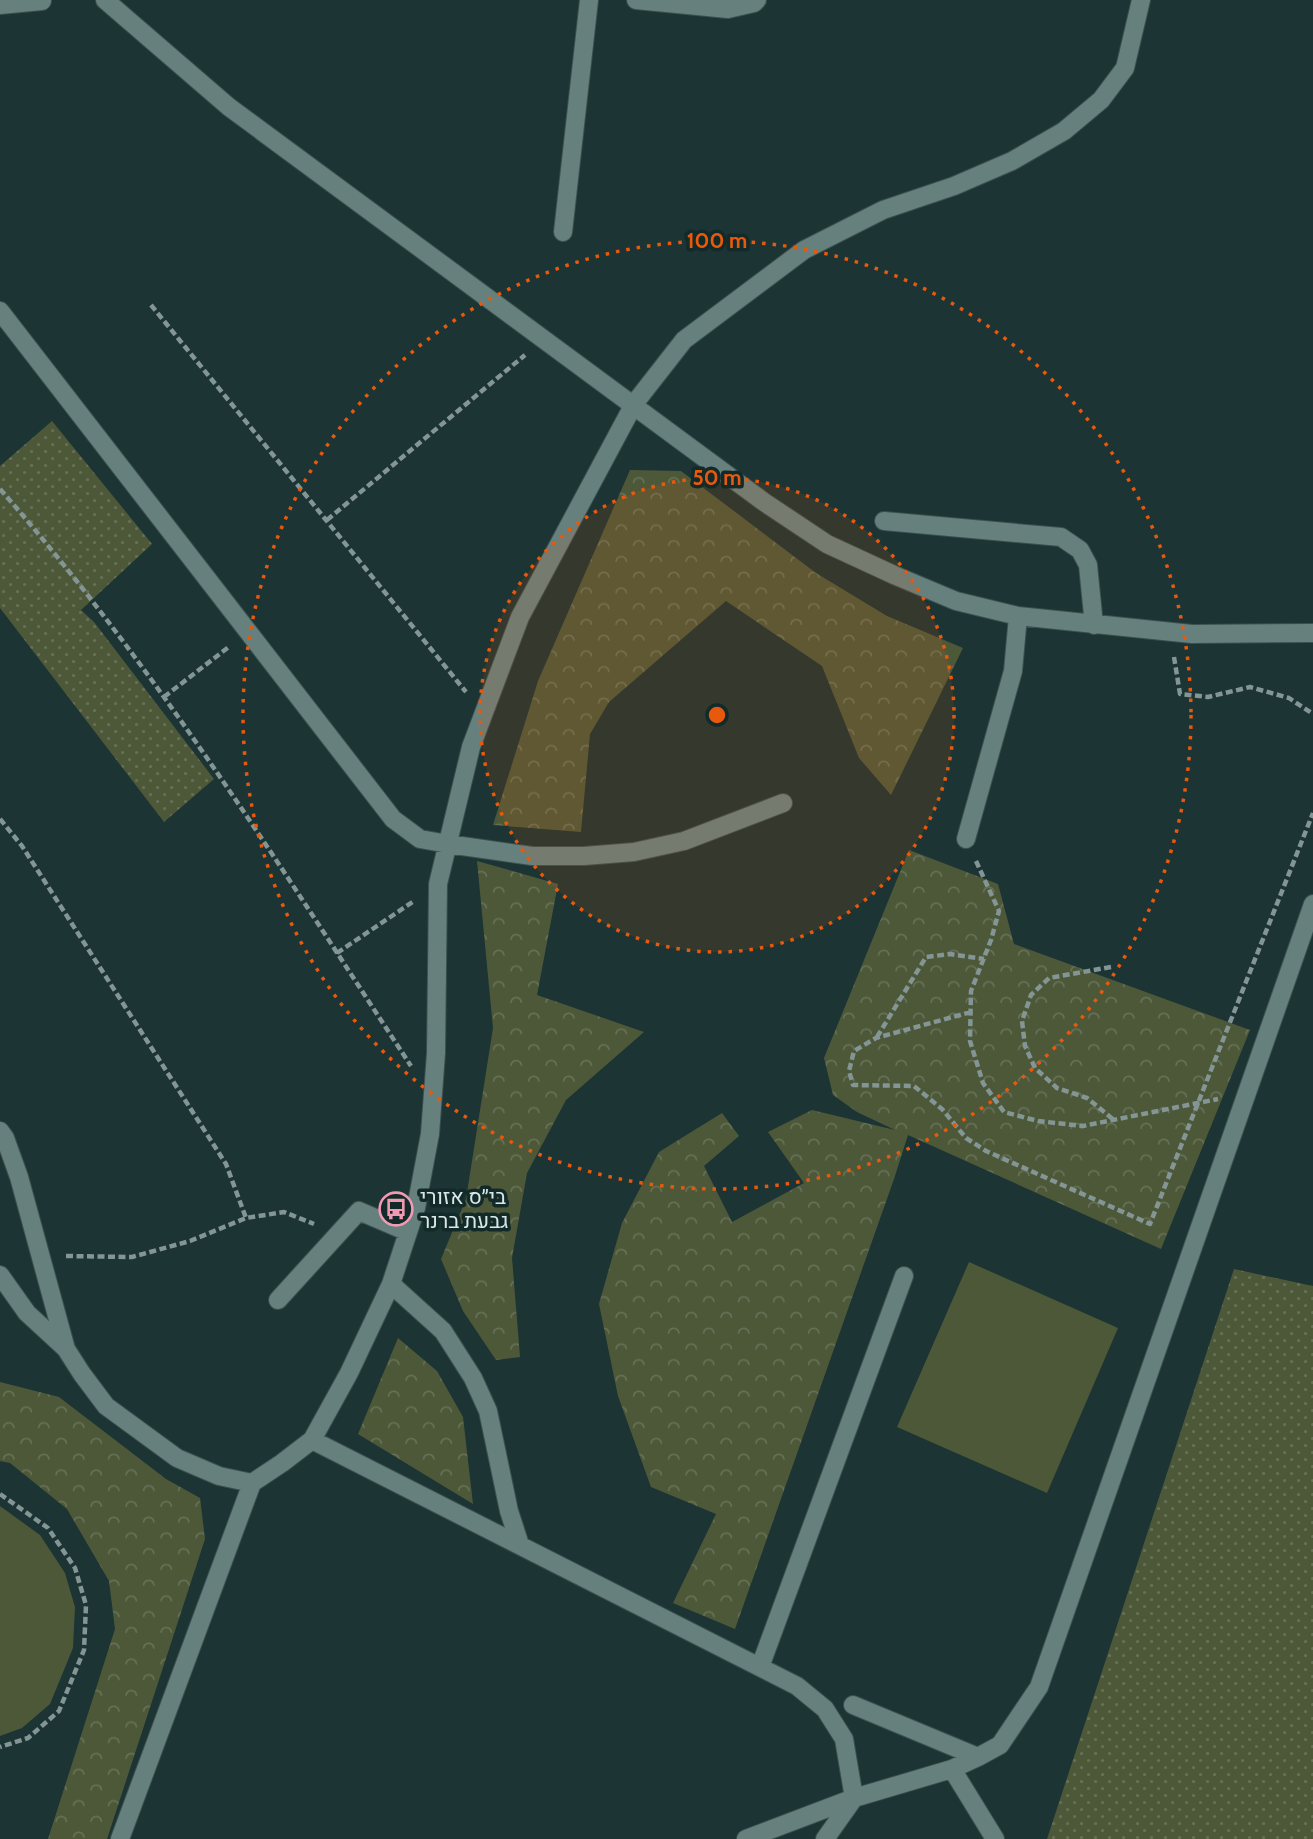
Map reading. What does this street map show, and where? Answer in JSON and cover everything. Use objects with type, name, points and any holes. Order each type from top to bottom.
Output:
[{"type":"street","points":[[105,0],[229,107],[764,502],[827,544],[956,601],[1018,616],[1192,634],[1313,633]]},
{"type":"street","points":[[564,232],[589,0]]},
{"type":"street","points":[[636,0],[728,9],[757,0]]},
{"type":"street","points":[[120,1839],[252,1483],[312,1440],[349,1374],[391,1284],[416,1208],[430,1134],[436,1053],[438,884],[471,747],[520,617],[634,404],[684,340],[804,250],[883,210],[954,187],[1012,161],[1064,131],[1101,100],[1125,68],[1141,0]]},
{"type":"street","points":[[0,5],[42,1]]},
{"type":"street","points":[[0,311],[393,819],[421,839],[532,856],[634,852],[684,841],[783,803]]},
{"type":"street","points":[[884,521],[1061,537],[1080,550],[1088,565],[1094,625]]},
{"type":"street","points":[[966,839],[1013,671],[1018,616]]},
{"type":"street","points":[[746,1839],[854,1798],[952,1769],[978,1757],[1000,1745],[1038,1687],[1313,904]]},
{"type":"street","points":[[0,1131],[19,1177],[66,1349]]},
{"type":"street","points":[[278,1300],[359,1212],[408,1232]]},
{"type":"street","points":[[0,1275],[27,1313],[66,1349],[106,1405],[177,1458],[219,1476],[252,1483]]},
{"type":"street","points":[[760,1667],[904,1276]]},
{"type":"street","points":[[391,1284],[443,1331],[473,1378],[488,1411],[509,1510],[520,1545]]},
{"type":"street","points":[[312,1440],[797,1685],[825,1709],[844,1739],[854,1798],[825,1839]]},
{"type":"street","points":[[853,1705],[978,1757]]},
{"type":"street","points":[[952,1769],[995,1839]]},
{"type":"path","points":[[150,305],[484,713]]},
{"type":"path","points":[[327,520],[545,339]]},
{"type":"path","points":[[0,489],[35,529],[219,773],[433,1101]]},
{"type":"path","points":[[164,697],[249,632]]},
{"type":"path","points":[[1170,632],[1180,694],[1208,697],[1250,687],[1289,698],[1313,714]]},
{"type":"path","points":[[971,1012],[876,1038],[854,1051],[849,1071],[853,1086],[914,1086],[942,1109],[966,1138],[986,1151],[1150,1224],[1313,813]]},
{"type":"path","points":[[0,819],[53,892],[226,1164],[246,1218]]},
{"type":"path","points":[[966,839],[999,911],[971,991],[970,1041],[983,1083],[1004,1112],[1038,1121],[1083,1126],[1247,1093]]},
{"type":"path","points":[[337,953],[438,884]]},
{"type":"path","points":[[876,1038],[926,957],[950,954],[984,958]]},
{"type":"path","points":[[1111,967],[1049,978],[1031,995],[1022,1021],[1025,1046],[1035,1068],[1057,1088],[1087,1098],[1114,1121]]},
{"type":"path","points":[[41,1256],[132,1257],[190,1241],[246,1218],[284,1212],[338,1234]]},
{"type":"path","points":[[0,1494],[48,1528],[75,1568],[86,1605],[84,1650],[59,1711],[28,1738],[0,1747]]},
{"type":"green space","points":[[52,421],[152,544],[81,610],[94,622],[214,779],[164,822],[0,608],[0,466]]},
{"type":"green space","points":[[630,470],[681,471],[816,573],[887,616],[963,648],[891,795],[859,758],[822,666],[726,601],[609,702],[590,734],[581,832],[493,825],[538,681]]},
{"type":"green space","points":[[909,850],[998,884],[1014,944],[1250,1030],[1161,1249],[908,1135],[735,1629],[673,1603],[716,1514],[651,1487],[618,1396],[599,1304],[622,1223],[659,1152],[722,1113],[739,1136],[704,1166],[732,1222],[804,1183],[768,1132],[812,1110],[895,1130],[857,1112],[833,1095],[824,1058]]},
{"type":"green space","points":[[477,861],[558,884],[537,995],[644,1032],[566,1100],[527,1173],[512,1258],[520,1357],[496,1360],[463,1311],[441,1259],[466,1199],[493,1028]]},
{"type":"green space","points":[[969,1262],[1118,1328],[1047,1493],[897,1427]]},
{"type":"green space","points":[[1234,1269],[1313,1286],[1313,1839],[1047,1839]]},
{"type":"green space","points":[[398,1338],[437,1371],[463,1417],[473,1504],[358,1434]]},
{"type":"green space","points":[[0,1382],[59,1397],[166,1479],[200,1498],[205,1539],[107,1839],[48,1839],[115,1629],[109,1581],[67,1509],[10,1463],[0,1461]]},
{"type":"green space","points":[[0,1506],[40,1535],[65,1573],[75,1607],[73,1648],[50,1704],[22,1728],[0,1736]]},
{"type":"place","name":"בי״ס אזורי גבעת ברנר","points":[[396,1209]]}]
